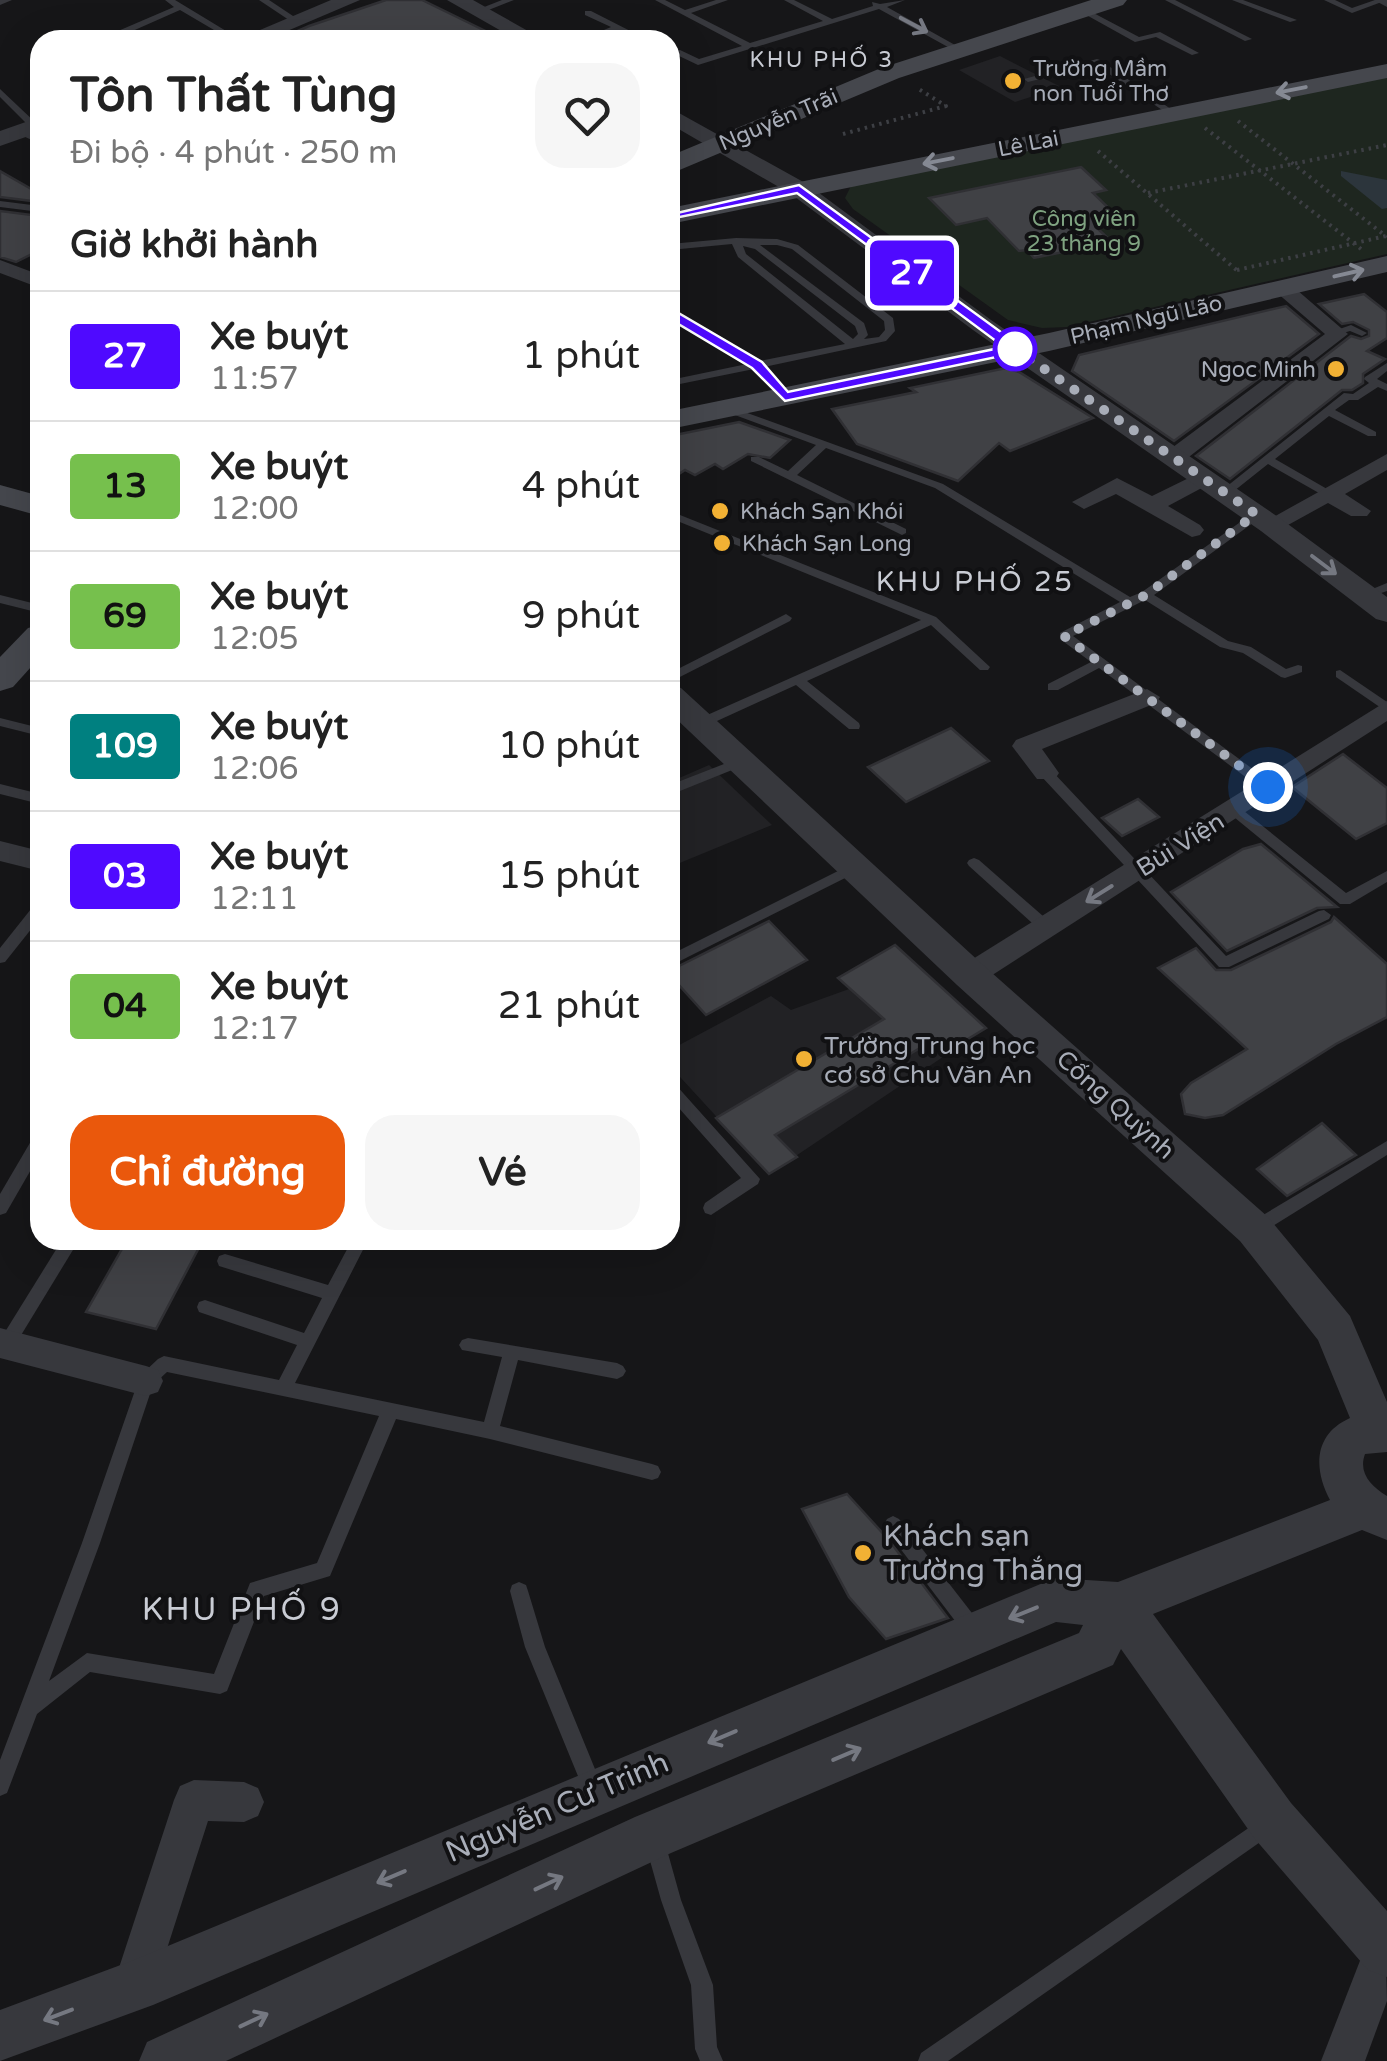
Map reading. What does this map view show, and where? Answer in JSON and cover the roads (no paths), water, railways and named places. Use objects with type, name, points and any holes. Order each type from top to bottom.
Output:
[{"type":"main road","name":"Nguyễn Trãi","points":[[680,161],[890,72],[1115,0]]},
{"type":"main road","name":"Lê Lai","points":[[680,214],[1387,71]]},
{"type":"main road","name":"Phạm Ngũ Lão","points":[[680,418],[1015,349],[1273,290],[1386,248]]},
{"type":"main road","points":[[0,495],[30,503]]},
{"type":"main road","points":[[0,679],[30,647]]},
{"type":"street","points":[[271,30],[350,0]]},
{"type":"street","points":[[457,0],[514,30]]},
{"type":"street","points":[[680,121],[799,189],[1015,349],[1379,598]]},
{"type":"street","points":[[0,266],[30,278]]},
{"type":"street","points":[[1173,458],[1338,334],[1273,290]]},
{"type":"street","points":[[1264,520],[1330,495],[1387,462]]},
{"type":"street","points":[[1084,502],[1118,485],[1192,530]]},
{"type":"street","points":[[1153,505],[1214,485]]},
{"type":"street","points":[[1330,495],[1359,512]]},
{"type":"street","points":[[1046,774],[1025,746],[1146,697]]},
{"type":"street","name":"Cống Quỳnh","points":[[680,704],[858,866],[970,975],[1254,1229],[1335,1329],[1382,1432]]},
{"type":"street","name":"Bùi Viện","points":[[970,975],[1385,712]]},
{"type":"street","points":[[0,851],[30,859]]},
{"type":"street","points":[[3,1344],[146,1381]]},
{"type":"street","points":[[1375,1514],[1344,1489],[1338,1466],[1350,1440],[1382,1432]]},
{"type":"street","name":"Nguyễn Cư Trinh","points":[[0,2037],[134,1986],[1055,1600],[1118,1604],[1375,1514]]},
{"type":"street","points":[[1118,1604],[1161,1670],[1273,1821],[1386,1950],[1343,2061]]},
{"type":"street","points":[[166,2061],[653,1835],[1096,1649],[1118,1604]]},
{"type":"street","points":[[134,1986],[194,1800],[244,1802]]},
{"type":"lane","points":[[0,4],[8,0]]},
{"type":"lane","points":[[169,0],[220,30]]},
{"type":"lane","points":[[263,0],[295,20]]},
{"type":"lane","points":[[478,11],[510,0]]},
{"type":"lane","points":[[659,0],[752,47]]},
{"type":"lane","points":[[684,14],[724,0]]},
{"type":"lane","points":[[788,0],[832,22]]},
{"type":"lane","points":[[868,0],[960,50]]},
{"type":"lane","points":[[680,53],[698,62],[901,0]]},
{"type":"lane","points":[[1169,0],[1248,38]]},
{"type":"lane","points":[[1236,0],[1257,9]]},
{"type":"lane","points":[[1328,0],[1352,11],[1384,1]]},
{"type":"lane","points":[[126,30],[180,7]]},
{"type":"lane","points":[[1220,24],[1265,7],[1292,20]]},
{"type":"lane","points":[[1084,10],[1138,40],[1157,34],[1195,53]]},
{"type":"lane","points":[[588,13],[621,30]]},
{"type":"lane","points":[[611,30],[616,28]]},
{"type":"lane","points":[[1028,79],[1097,62],[1179,113]]},
{"type":"lane","points":[[0,92],[19,134]]},
{"type":"lane","points":[[0,204],[30,208]]},
{"type":"lane","points":[[736,241],[773,254],[860,325],[863,335],[853,345]]},
{"type":"lane","points":[[736,241],[742,255],[853,345]]},
{"type":"lane","points":[[680,247],[736,241],[777,242],[794,247],[889,320],[890,331],[882,339],[680,381]]},
{"type":"lane","points":[[680,320],[757,365],[785,397]]},
{"type":"lane","points":[[680,325],[688,324]]},
{"type":"lane","points":[[1336,332],[1352,328],[1362,333]]},
{"type":"lane","points":[[1382,386],[1369,379],[1387,366]]},
{"type":"lane","points":[[1214,485],[1267,459],[1348,396],[1354,398],[1382,386]]},
{"type":"lane","points":[[728,408],[939,486],[1129,602]]},
{"type":"lane","points":[[1328,411],[1372,434]]},
{"type":"lane","points":[[792,474],[824,444]]},
{"type":"lane","points":[[755,458],[902,531]]},
{"type":"lane","points":[[1267,459],[1330,495]]},
{"type":"lane","points":[[680,518],[932,620],[984,667]]},
{"type":"lane","points":[[1264,520],[1146,595],[1064,636],[1268,787]]},
{"type":"lane","points":[[1146,595],[1224,644],[1247,650],[1285,674],[1298,669]]},
{"type":"lane","points":[[0,599],[30,606]]},
{"type":"lane","points":[[680,673],[786,618]]},
{"type":"lane","points":[[701,723],[932,620]]},
{"type":"lane","points":[[1053,687],[1100,663]]},
{"type":"lane","points":[[1340,674],[1385,712]]},
{"type":"lane","points":[[798,680],[854,726]]},
{"type":"lane","points":[[0,722],[30,730]]},
{"type":"lane","points":[[680,786],[742,761]]},
{"type":"lane","points":[[1046,774],[1224,963],[1324,915]]},
{"type":"lane","points":[[0,789],[30,796]]},
{"type":"lane","points":[[1234,810],[1345,900],[1387,876]]},
{"type":"lane","points":[[974,863],[1046,927]]},
{"type":"lane","points":[[680,956],[858,866]]},
{"type":"lane","points":[[0,958],[30,920]]},
{"type":"lane","points":[[680,1109],[752,1180],[711,1208]]},
{"type":"lane","points":[[1254,1229],[1387,1147]]},
{"type":"lane","points":[[0,1208],[30,1157]]},
{"type":"lane","points":[[3,1344],[64,1250]]},
{"type":"lane","points":[[284,1388],[355,1250]]},
{"type":"lane","points":[[225,1261],[333,1294]]},
{"type":"lane","points":[[205,1307],[308,1342]]},
{"type":"lane","points":[[468,1345],[617,1371]]},
{"type":"lane","points":[[490,1431],[512,1351]]},
{"type":"lane","points":[[0,1786],[92,1544],[146,1381],[164,1364],[490,1431],[652,1472]]},
{"type":"lane","points":[[30,1708],[86,1662],[220,1684],[257,1589],[323,1570],[390,1412]]},
{"type":"lane","points":[[893,1525],[975,1632]]},
{"type":"lane","points":[[520,1591],[535,1647],[594,1791]]},
{"type":"lane","points":[[929,2061],[1273,1821]]},
{"type":"lane","points":[[653,1835],[670,1900],[702,1985],[706,2049],[712,2061]]},
{"type":"place","name":"Trường Mầm non Tuổi Thơ","points":[[1013,81]]},
{"type":"place","name":"Ngoc Minh","points":[[1336,369]]},
{"type":"place","name":"Khách Sạn Khói","points":[[720,511]]},
{"type":"place","name":"Khách Sạn Long","points":[[722,543]]},
{"type":"place","name":"Trường Trung học cơ sở Chu Văn An","points":[[804,1059]]},
{"type":"place","name":"Khách sạn Trường Thắng","points":[[863,1553]]},
{"type":"district","name":"KHU PHỐ 3","points":[[822,59]]},
{"type":"district","name":"KHU PHỐ 25","points":[[975,581]]},
{"type":"district","name":"KHU PHỐ 9","points":[[242,1609]]},
{"type":"park label","name":"Công viên 23 tháng 9","points":[[1084,230]]}]
